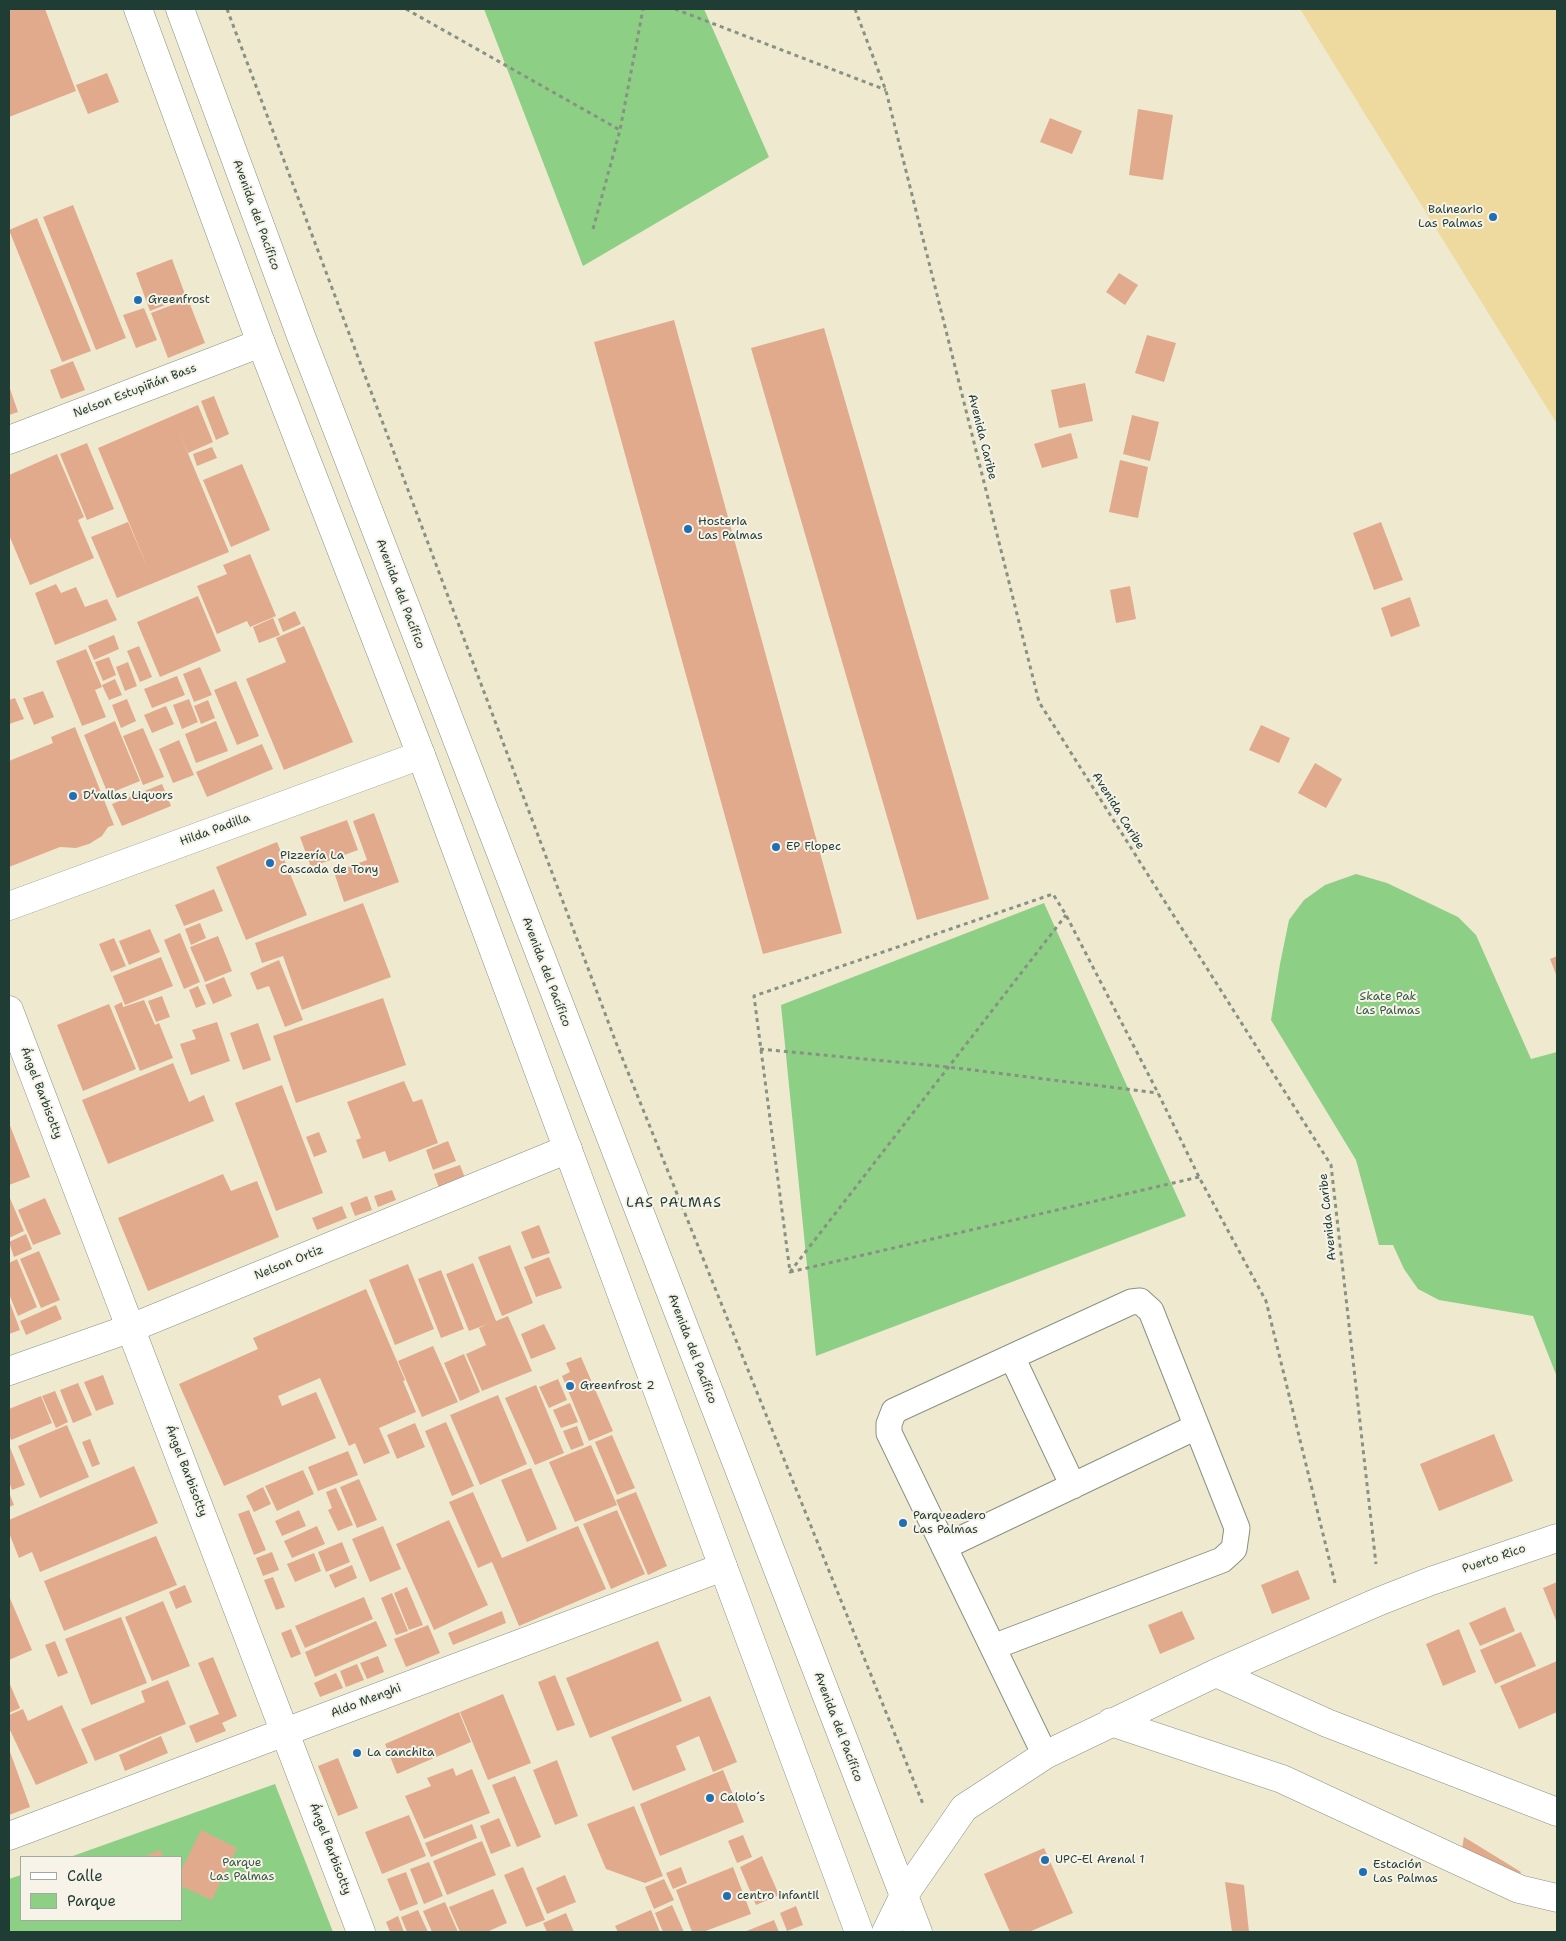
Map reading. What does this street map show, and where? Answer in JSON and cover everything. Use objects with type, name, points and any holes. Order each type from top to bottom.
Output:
[{"type":"street","points":[[138,9],[261,343],[421,755],[859,1932]]},
{"type":"street","name":"Avenida del Pacífico","points":[[180,9],[308,355],[918,1932]]},
{"type":"street","name":"Nelson Estupiñán Bass","points":[[9,440],[261,343]]},
{"type":"street","name":"Hilda Padilla","points":[[9,906],[421,755]]},
{"type":"street","name":"Ángel Barbisotty","points":[[9,1010],[361,1932]]},
{"type":"street","name":"Nelson Ortiz","points":[[9,1372],[131,1328],[568,1149]]},
{"type":"street","name":"Puerto Rico","points":[[886,1932],[904,1895],[964,1808],[1045,1754],[1216,1673],[1380,1601],[1431,1581],[1557,1538]]},
{"type":"street","name":"Aldo Menghi","points":[[9,1836],[723,1567]]},
{"type":"street","points":[[1216,1673],[1326,1723],[1557,1812]]},
{"type":"street","points":[[1111,1722],[1282,1779],[1519,1889],[1557,1898]]},
{"type":"lane","points":[[993,1647],[1222,1560],[1234,1549],[1237,1528],[1151,1311],[1140,1301],[1131,1302],[894,1412],[890,1418],[889,1433],[944,1547],[1045,1754]]},
{"type":"lane","points":[[1012,1357],[1073,1486]]},
{"type":"lane","points":[[944,1547],[1196,1427]]},
{"type":"path","points":[[228,9],[615,1040],[939,1844]]},
{"type":"path","points":[[406,9],[620,130]]},
{"type":"path","points":[[593,229],[620,130],[643,9]]},
{"type":"path","points":[[675,9],[886,91]]},
{"type":"path","name":"Avenida Caribe","points":[[854,9],[886,91],[1039,702],[1331,1165],[1380,1601]]},
{"type":"path","points":[[790,1272],[754,996],[1053,894],[1066,915],[1158,1093],[1199,1177],[1266,1301],[1343,1618]]},
{"type":"path","points":[[790,1272],[1066,915]]},
{"type":"path","points":[[760,1049],[948,1067],[1158,1093]]},
{"type":"path","points":[[790,1272],[1199,1177]]},
{"type":"green space","points":[[484,9],[704,9],[769,157],[583,266]]},
{"type":"green space","name":"Skate Pak Las Palmas","points":[[1356,874],[1387,883],[1458,917],[1476,935],[1531,1059],[1557,1052],[1557,1377],[1533,1316],[1439,1300],[1418,1289],[1404,1269],[1393,1245],[1379,1245],[1356,1160],[1271,1020],[1289,920],[1304,900],[1325,885]]},
{"type":"green space","points":[[1044,903],[1186,1216],[816,1356],[781,1005]]},
{"type":"green space","name":"Parque Las Palmas","points":[[275,1784],[333,1932],[9,1932],[9,1879],[20,1875],[20,1921],[182,1921],[182,1856],[73,1856]]},
{"type":"sand","name":"Balneario Las Palmas","points":[[1300,9],[1557,9],[1557,424]]},
{"type":"building","points":[[9,9],[45,9],[76,91],[9,117]]},
{"type":"building","points":[[107,73],[119,102],[88,114],[76,85]]},
{"type":"building","points":[[1138,109],[1173,115],[1163,180],[1129,175]]},
{"type":"building","points":[[1050,118],[1082,131],[1072,154],[1040,142]]},
{"type":"building","points":[[73,205],[126,338],[96,350],[43,217]]},
{"type":"building","points":[[37,218],[91,351],[62,362],[9,230]]},
{"type":"building","points":[[172,259],[186,297],[150,311],[136,273]]},
{"type":"building","points":[[1119,273],[1138,285],[1125,305],[1106,292]]},
{"type":"building","points":[[188,299],[205,343],[168,358],[151,313]]},
{"type":"building","points":[[144,308],[157,340],[136,348],[123,315]]},
{"type":"building","name":"Hosteria Las Palmas","points":[[674,320],[842,933],[763,954],[594,342]]},
{"type":"building","points":[[824,328],[989,899],[917,920],[751,348]]},
{"type":"building","points":[[1147,335],[1176,343],[1164,382],[1135,373]]},
{"type":"building","points":[[73,361],[85,390],[61,399],[50,370]]},
{"type":"building","points":[[1085,383],[1093,421],[1059,428],[1051,390]]},
{"type":"building","points":[[9,386],[18,412],[9,415]]},
{"type":"building","points":[[214,396],[229,434],[216,440],[201,401]]},
{"type":"building","points":[[198,405],[213,442],[188,453],[177,427],[229,552],[117,598],[91,537],[128,522],[149,571],[98,448]]},
{"type":"building","points":[[1132,415],[1159,422],[1150,461],[1123,454]]},
{"type":"building","points":[[1071,433],[1078,458],[1042,468],[1034,444]]},
{"type":"building","points":[[87,443],[114,509],[87,520],[60,454]]},
{"type":"building","points":[[212,447],[217,458],[197,466],[193,454]]},
{"type":"building","points":[[57,454],[84,517],[78,520],[94,558],[30,585],[9,535],[9,475]]},
{"type":"building","points":[[1120,460],[1148,467],[1138,518],[1109,512]]},
{"type":"building","points":[[242,464],[270,530],[231,547],[203,480]]},
{"type":"building","points":[[1381,522],[1403,580],[1374,590],[1353,533]]},
{"type":"building","points":[[250,554],[276,616],[250,627],[247,621],[217,634],[197,586],[227,574],[223,565]]},
{"type":"building","points":[[56,584],[61,593],[76,587],[85,607],[107,599],[117,620],[55,645],[35,593]]},
{"type":"building","points":[[1130,586],[1136,619],[1116,623],[1110,590]]},
{"type":"building","points":[[198,596],[221,651],[160,677],[137,622]]},
{"type":"building","points":[[1410,597],[1420,626],[1391,637],[1381,608]]},
{"type":"building","points":[[295,611],[301,624],[283,632],[278,619]]},
{"type":"building","points":[[273,618],[280,635],[259,643],[253,627]]},
{"type":"building","points":[[304,626],[353,742],[284,770],[246,679],[286,662],[276,638]]},
{"type":"building","points":[[114,635],[119,649],[94,660],[88,646]]},
{"type":"building","points":[[139,646],[152,677],[140,682],[127,651]]},
{"type":"building","points":[[86,649],[102,687],[95,690],[106,717],[82,726],[56,661]]},
{"type":"building","points":[[109,657],[116,675],[103,681],[95,662]]},
{"type":"building","points":[[128,662],[137,686],[125,691],[116,667]]},
{"type":"building","points":[[200,667],[212,695],[194,702],[183,674]]},
{"type":"building","points":[[177,676],[185,695],[152,708],[144,689]]},
{"type":"building","points":[[115,679],[122,695],[109,700],[102,685]]},
{"type":"building","points":[[236,681],[259,736],[237,745],[214,690]]},
{"type":"building","points":[[43,691],[54,717],[34,725],[23,698]]},
{"type":"building","points":[[15,698],[24,719],[9,724],[9,700]]},
{"type":"building","points":[[127,699],[136,721],[121,728],[112,705]]},
{"type":"building","points":[[189,699],[198,722],[182,729],[173,705]]},
{"type":"building","points":[[208,700],[215,718],[201,724],[194,706]]},
{"type":"building","points":[[166,706],[174,724],[152,733],[144,715]]},
{"type":"building","points":[[115,721],[140,781],[108,794],[84,735]]},
{"type":"building","points":[[216,721],[228,751],[196,763],[185,734]]},
{"type":"building","points":[[1261,725],[1290,738],[1279,763],[1249,750]]},
{"type":"building","points":[[75,727],[114,825],[108,827],[102,836],[89,844],[76,848],[60,847],[9,867],[9,761],[53,743],[51,737]]},
{"type":"building","points":[[143,728],[164,777],[143,785],[123,736]]},
{"type":"building","points":[[179,740],[194,775],[173,783],[159,749]]},
{"type":"building","points":[[262,744],[273,769],[207,797],[196,772]]},
{"type":"building","points":[[1315,763],[1342,779],[1326,808],[1298,793]]},
{"type":"building","points":[[162,784],[171,806],[122,826],[112,804]]},
{"type":"building","points":[[374,813],[399,882],[344,902],[334,872],[367,860],[353,821]]},
{"type":"building","points":[[347,820],[358,850],[311,867],[300,837]]},
{"type":"building","points":[[277,842],[307,915],[246,940],[216,867]]},
{"type":"building","points":[[214,889],[223,911],[184,926],[175,905]]},
{"type":"building","points":[[363,903],[391,977],[302,1010],[283,956],[262,963],[255,943]]},
{"type":"building","points":[[200,923],[206,938],[191,945],[185,929]]},
{"type":"building","points":[[150,929],[160,952],[129,965],[119,941]]},
{"type":"building","points":[[180,933],[200,982],[184,989],[164,940]]},
{"type":"building","points":[[218,936],[232,971],[205,982],[190,947]]},
{"type":"building","points":[[114,938],[126,966],[111,972],[99,944]]},
{"type":"building","points":[[1557,956],[1557,977],[1550,959]]},
{"type":"building","points":[[161,957],[173,986],[125,1005],[113,976]]},
{"type":"building","points":[[279,960],[303,1020],[285,1027],[269,986],[257,990],[250,973]]},
{"type":"building","points":[[224,977],[232,996],[213,1004],[205,985]]},
{"type":"building","points":[[198,986],[206,1004],[196,1008],[189,990]]},
{"type":"building","points":[[162,996],[170,1017],[156,1022],[148,1001]]},
{"type":"building","points":[[383,998],[406,1065],[296,1103],[273,1036]]},
{"type":"building","points":[[144,1000],[155,1025],[159,1023],[173,1058],[140,1071],[114,1006],[122,1002],[123,1007]]},
{"type":"building","points":[[109,1004],[136,1069],[83,1091],[57,1025]]},
{"type":"building","points":[[217,1022],[230,1061],[191,1075],[180,1044],[196,1039],[192,1030]]},
{"type":"building","points":[[258,1023],[271,1060],[243,1070],[230,1033]]},
{"type":"building","points":[[173,1063],[189,1102],[204,1095],[214,1121],[108,1164],[82,1100]]},
{"type":"building","points":[[404,1081],[413,1102],[422,1099],[438,1143],[389,1162],[385,1151],[363,1159],[356,1140],[361,1138],[347,1102]]},
{"type":"building","points":[[282,1085],[323,1193],[276,1211],[235,1103]]},
{"type":"building","points":[[9,1123],[30,1177],[9,1185]]},
{"type":"building","points":[[319,1132],[327,1152],[314,1157],[306,1137]]},
{"type":"building","points":[[448,1141],[456,1161],[433,1170],[426,1150]]},
{"type":"building","points":[[460,1165],[465,1178],[439,1188],[434,1174]]},
{"type":"building","points":[[223,1174],[231,1191],[257,1181],[279,1237],[148,1291],[118,1218]]},
{"type":"building","points":[[392,1190],[396,1200],[378,1207],[374,1196]]},
{"type":"building","points":[[9,1196],[24,1231],[9,1238]]},
{"type":"building","points":[[367,1196],[372,1210],[355,1216],[350,1203]]},
{"type":"building","points":[[45,1198],[61,1234],[33,1245],[18,1210]]},
{"type":"building","points":[[342,1206],[347,1218],[317,1230],[312,1218]]},
{"type":"building","points":[[539,1225],[550,1253],[532,1259],[521,1232]]},
{"type":"building","points":[[26,1234],[32,1249],[14,1257],[9,1242]]},
{"type":"building","points":[[510,1245],[533,1303],[502,1316],[478,1257]]},
{"type":"building","points":[[39,1251],[60,1300],[41,1308],[20,1259]]},
{"type":"building","points":[[549,1257],[562,1288],[536,1297],[524,1267]]},
{"type":"building","points":[[17,1259],[37,1307],[18,1316],[9,1294],[9,1263]]},
{"type":"building","points":[[473,1263],[496,1321],[508,1316],[532,1371],[482,1391],[466,1354],[486,1345],[479,1328],[488,1324],[469,1331],[446,1274]]},
{"type":"building","points":[[408,1264],[434,1329],[395,1345],[369,1280]]},
{"type":"building","points":[[441,1270],[464,1329],[441,1338],[418,1279]]},
{"type":"building","points":[[366,1289],[405,1380],[403,1381],[416,1412],[379,1428],[390,1453],[364,1464],[355,1443],[349,1446],[320,1378],[278,1396],[282,1406],[316,1392],[336,1438],[224,1486],[179,1384],[258,1349],[253,1338]]},
{"type":"building","points":[[9,1300],[20,1330],[9,1334]]},
{"type":"building","points":[[56,1305],[62,1319],[26,1335],[20,1321]]},
{"type":"building","points":[[544,1324],[556,1349],[531,1359],[521,1334]]},
{"type":"building","points":[[433,1346],[458,1402],[422,1417],[398,1361]]},
{"type":"building","points":[[464,1354],[480,1392],[460,1401],[444,1363]]},
{"type":"building","points":[[581,1357],[613,1431],[589,1441],[562,1376],[570,1372],[566,1363]]},
{"type":"building","points":[[103,1375],[114,1404],[96,1411],[84,1382]]},
{"type":"building","points":[[558,1379],[567,1400],[549,1408],[539,1387]]},
{"type":"building","points":[[78,1383],[92,1415],[73,1423],[60,1390]]},
{"type":"building","points":[[536,1385],[564,1453],[535,1465],[505,1398]]},
{"type":"building","points":[[55,1391],[68,1422],[56,1428],[42,1396]]},
{"type":"building","points":[[498,1395],[527,1464],[480,1485],[450,1415]]},
{"type":"building","points":[[41,1396],[52,1423],[11,1440],[9,1435],[9,1409]]},
{"type":"building","points":[[570,1403],[578,1422],[561,1428],[553,1410]]},
{"type":"building","points":[[446,1422],[474,1486],[452,1496],[425,1431]]},
{"type":"building","points":[[415,1423],[425,1447],[397,1459],[387,1435]]},
{"type":"building","points":[[67,1425],[89,1477],[40,1498],[18,1446]]},
{"type":"building","points":[[577,1426],[584,1445],[571,1450],[563,1431]]},
{"type":"building","points":[[1494,1434],[1513,1481],[1439,1511],[1420,1464]]},
{"type":"building","points":[[612,1435],[635,1488],[617,1495],[595,1442]]},
{"type":"building","points":[[90,1439],[100,1464],[92,1467],[82,1442]]},
{"type":"building","points":[[9,1445],[25,1485],[12,1490],[9,1482]]},
{"type":"building","points":[[591,1445],[617,1505],[575,1522],[549,1462]]},
{"type":"building","points":[[348,1451],[358,1475],[318,1491],[308,1467]]},
{"type":"building","points":[[134,1466],[158,1523],[40,1572],[32,1552],[19,1558],[9,1533],[9,1520]]},
{"type":"building","points":[[531,1468],[557,1529],[527,1542],[501,1480]]},
{"type":"building","points":[[303,1470],[314,1494],[277,1511],[265,1486]]},
{"type":"building","points":[[359,1479],[377,1520],[357,1528],[340,1487]]},
{"type":"building","points":[[263,1487],[271,1504],[254,1512],[246,1496]]},
{"type":"building","points":[[336,1488],[353,1525],[338,1531],[328,1510],[332,1508],[326,1492]]},
{"type":"building","points":[[9,1492],[14,1505],[9,1507]]},
{"type":"building","points":[[473,1492],[502,1558],[578,1526],[606,1589],[519,1626],[492,1562],[478,1568],[449,1502]]},
{"type":"building","points":[[636,1492],[667,1566],[648,1575],[616,1500]]},
{"type":"building","points":[[249,1510],[266,1550],[254,1555],[238,1514]]},
{"type":"building","points":[[299,1510],[306,1526],[282,1536],[275,1521]]},
{"type":"building","points":[[617,1510],[645,1574],[611,1589],[583,1524]]},
{"type":"building","points":[[449,1520],[488,1605],[434,1630],[396,1544]]},
{"type":"building","points":[[317,1526],[325,1544],[292,1558],[284,1541]]},
{"type":"building","points":[[383,1526],[401,1569],[370,1582],[352,1539]]},
{"type":"building","points":[[156,1536],[177,1585],[64,1631],[44,1581]]},
{"type":"building","points":[[342,1542],[350,1562],[326,1572],[318,1552]]},
{"type":"building","points":[[272,1552],[279,1570],[263,1576],[256,1558]]},
{"type":"building","points":[[314,1553],[321,1571],[295,1582],[287,1564]]},
{"type":"building","points":[[352,1565],[357,1578],[335,1588],[329,1575]]},
{"type":"building","points":[[1298,1570],[1310,1599],[1272,1614],[1261,1585]]},
{"type":"building","points":[[273,1577],[285,1607],[276,1610],[264,1580]]},
{"type":"building","points":[[1557,1582],[1557,1623],[1543,1588]]},
{"type":"building","points":[[185,1585],[192,1602],[176,1609],[169,1592]]},
{"type":"building","points":[[407,1587],[423,1625],[409,1630],[394,1593]]},
{"type":"building","points":[[392,1593],[408,1631],[396,1635],[381,1598]]},
{"type":"building","points":[[9,1596],[32,1650],[9,1660]]},
{"type":"building","points":[[364,1597],[373,1619],[305,1648],[295,1626]]},
{"type":"building","points":[[163,1601],[190,1666],[152,1681],[125,1617]]},
{"type":"building","points":[[1505,1607],[1515,1631],[1480,1646],[1469,1623]]},
{"type":"building","points":[[502,1611],[506,1623],[453,1645],[448,1633]]},
{"type":"building","points":[[1182,1611],[1195,1639],[1160,1654],[1148,1625]]},
{"type":"building","points":[[121,1617],[147,1683],[91,1705],[65,1639]]},
{"type":"building","points":[[376,1621],[387,1646],[315,1677],[305,1652]]},
{"type":"building","points":[[428,1625],[440,1653],[406,1667],[394,1639]]},
{"type":"building","points":[[291,1629],[301,1654],[291,1658],[281,1633]]},
{"type":"building","points":[[1459,1629],[1476,1672],[1443,1686],[1426,1644]]},
{"type":"building","points":[[1521,1632],[1536,1666],[1495,1684],[1480,1650]]},
{"type":"building","points":[[55,1641],[68,1673],[58,1677],[45,1645]]},
{"type":"building","points":[[658,1641],[682,1701],[590,1738],[566,1678]]},
{"type":"building","points":[[378,1656],[384,1672],[367,1679],[360,1663]]},
{"type":"building","points":[[213,1657],[237,1716],[222,1723],[226,1731],[196,1743],[189,1726],[219,1714],[198,1663]]},
{"type":"building","points":[[1557,1661],[1557,1712],[1519,1729],[1500,1686]]},
{"type":"building","points":[[357,1664],[364,1680],[346,1687],[340,1671]]},
{"type":"building","points":[[336,1673],[343,1688],[320,1697],[314,1683]]},
{"type":"building","points":[[555,1675],[575,1725],[557,1731],[538,1682]]},
{"type":"building","points":[[168,1680],[186,1724],[95,1761],[81,1729],[145,1702],[141,1691]]},
{"type":"building","points":[[9,1682],[20,1708],[9,1713]]},
{"type":"building","points":[[503,1694],[531,1763],[488,1780],[460,1712]]},
{"type":"building","points":[[710,1696],[737,1762],[713,1772],[699,1736],[676,1746],[686,1770],[633,1791],[611,1737]]},
{"type":"building","points":[[62,1705],[88,1763],[36,1785],[9,1728],[9,1715],[23,1709],[28,1721]]},
{"type":"building","points":[[459,1712],[471,1742],[397,1774],[385,1744]]},
{"type":"building","points":[[161,1736],[168,1753],[125,1771],[119,1755]]},
{"type":"building","points":[[9,1749],[30,1807],[9,1815]]},
{"type":"building","points":[[338,1758],[358,1808],[338,1816],[318,1766]]},
{"type":"building","points":[[557,1760],[578,1816],[555,1825],[533,1770]]},
{"type":"building","points":[[453,1768],[456,1776],[472,1769],[490,1813],[424,1839],[405,1796],[431,1786],[427,1778]]},
{"type":"building","points":[[723,1770],[744,1822],[660,1856],[640,1804]]},
{"type":"building","points":[[515,1776],[541,1837],[517,1847],[492,1785]]},
{"type":"building","points":[[634,1806],[663,1876],[645,1883],[606,1869],[587,1824]]},
{"type":"building","points":[[409,1815],[426,1856],[382,1874],[365,1832]]},
{"type":"building","points":[[499,1818],[511,1846],[491,1854],[480,1826]]},
{"type":"building","points":[[472,1824],[477,1838],[431,1857],[425,1843]]},
{"type":"building","points":[[201,1830],[237,1848],[212,1900],[182,1886],[182,1869]]},
{"type":"building","points":[[743,1835],[752,1857],[737,1863],[728,1841]]},
{"type":"building","points":[[1464,1837],[1521,1872],[1515,1885],[1461,1855]]},
{"type":"building","points":[[482,1841],[496,1875],[447,1895],[433,1861]]},
{"type":"building","points":[[1044,1848],[1073,1913],[1029,1932],[1010,1932],[984,1874]]},
{"type":"building","points":[[160,1850],[163,1856],[145,1856]]},
{"type":"building","points":[[762,1856],[779,1895],[756,1905],[740,1867]]},
{"type":"building","points":[[429,1862],[443,1896],[424,1904],[410,1869]]},
{"type":"building","points":[[523,1867],[545,1920],[526,1927],[504,1875]]},
{"type":"building","points":[[681,1867],[687,1883],[673,1889],[666,1873]]},
{"type":"building","points":[[733,1867],[751,1914],[703,1932],[692,1932],[676,1890]]},
{"type":"building","points":[[406,1872],[418,1904],[400,1911],[387,1879]]},
{"type":"building","points":[[565,1875],[576,1902],[547,1914],[536,1888]]},
{"type":"building","points":[[664,1879],[674,1900],[654,1909],[645,1887]]},
{"type":"building","points":[[1225,1882],[1244,1885],[1249,1932],[1232,1932]]},
{"type":"building","points":[[493,1889],[507,1923],[489,1932],[460,1932],[449,1907]]},
{"type":"building","points":[[445,1902],[458,1932],[432,1932],[423,1911]]},
{"type":"building","points":[[672,1905],[684,1932],[663,1932],[655,1913]]},
{"type":"building","points":[[796,1906],[803,1925],[787,1931],[780,1913]]},
{"type":"building","points":[[418,1910],[428,1932],[407,1932],[401,1917]]},
{"type":"building","points":[[651,1910],[660,1932],[618,1932],[615,1926]]},
{"type":"building","points":[[566,1913],[574,1932],[547,1932],[543,1923]]},
{"type":"building","points":[[398,1916],[404,1932],[390,1932],[386,1922]]},
{"type":"building","points":[[774,1920],[779,1932],[744,1932]]},
{"type":"place","name":"Balneario Las Palmas","points":[[1493,217]]},
{"type":"place","name":"Greenfrost","points":[[138,300]]},
{"type":"place","name":"Hosteria Las Palmas","points":[[688,529]]},
{"type":"place","name":"D’vallas Liquors","points":[[73,796]]},
{"type":"place","name":"EP Flopec","points":[[776,847]]},
{"type":"place","name":"Pizzería La Cascada de Tony","points":[[270,863]]},
{"type":"place","name":"Greenfrost 2","points":[[570,1386]]},
{"type":"place","name":"Parqueadero Las Palmas","points":[[903,1523]]},
{"type":"place","name":"La canchita","points":[[357,1753]]},
{"type":"place","name":"Calolo´s","points":[[710,1798]]},
{"type":"place","name":"UPC-El Arenal 1","points":[[1045,1860]]},
{"type":"place","name":"Estación Las Palmas","points":[[1363,1872]]},
{"type":"place","name":"centro infantil","points":[[727,1896]]},
{"type":"district","name":"LAS PALMAS","points":[[674,1203]]}]
